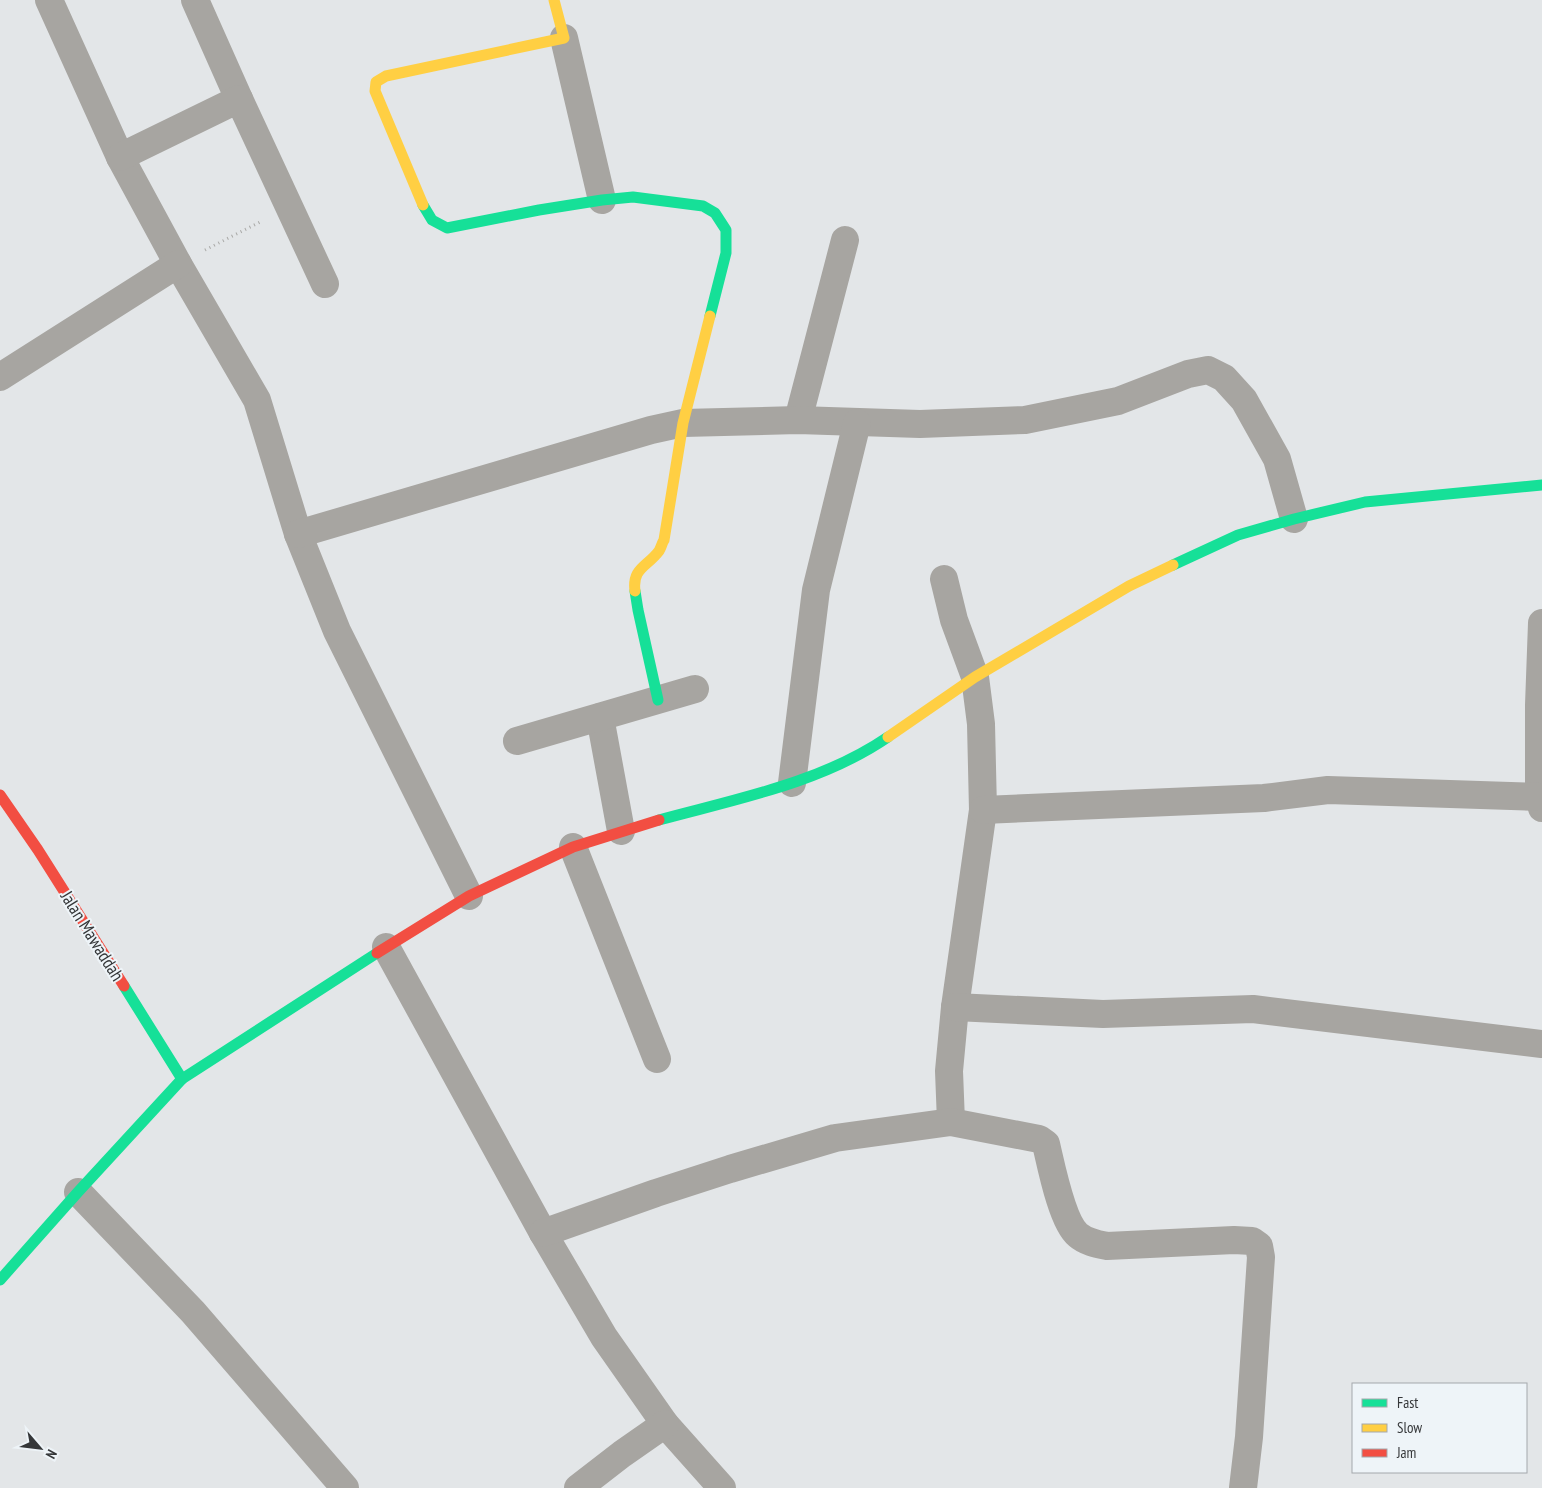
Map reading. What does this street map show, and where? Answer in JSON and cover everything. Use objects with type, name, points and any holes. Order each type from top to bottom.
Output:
[{"type":"street","points":[[49,0],[120,156],[178,264],[256,400],[298,534],[337,631],[470,896]]},
{"type":"street","points":[[195,0],[325,284]]},
{"type":"street","points":[[554,0],[602,200]]},
{"type":"street","points":[[564,38],[386,76],[376,82],[374,91],[423,206],[432,220],[447,228],[539,210],[633,197],[703,206],[715,212],[726,230],[726,253],[683,423],[664,540],[659,551],[640,569],[634,581],[638,610],[658,700]]},
{"type":"street","points":[[120,156],[239,99]]},
{"type":"street","points":[[798,420],[845,240]]},
{"type":"street","points":[[0,377],[178,264]]},
{"type":"street","points":[[298,534],[642,433],[683,423],[798,420],[920,424],[1026,420],[1118,401],[1188,374],[1208,370],[1224,378],[1244,400],[1276,459],[1294,519]]},
{"type":"street","points":[[792,783],[816,590],[857,423]]},
{"type":"street","points":[[0,1280],[182,1079],[386,947],[470,896],[573,847],[620,831],[792,783],[834,766],[873,747],[975,677],[1129,586],[1238,536],[1294,519],[1365,502],[1542,485]]},
{"type":"street","points":[[944,579],[954,620],[975,677],[981,724],[983,810],[954,1006],[948,1071],[951,1122]]},
{"type":"street","points":[[983,810],[1264,798],[1328,790],[1541,802],[1539,704],[1542,623]]},
{"type":"street","points":[[517,741],[695,689]]},
{"type":"street","points":[[600,717],[620,831]]},
{"type":"street","name":"Jalan Mawaddah","points":[[0,795],[38,850],[182,1079]]},
{"type":"street","points":[[573,847],[657,1060]]},
{"type":"street","points":[[386,947],[543,1233],[604,1337],[665,1424],[722,1488]]},
{"type":"street","points":[[954,1006],[1103,1014],[1253,1009],[1542,1044]]},
{"type":"street","points":[[543,1233],[720,1172],[835,1138],[951,1122],[1039,1139],[1046,1144],[1064,1213],[1077,1235],[1091,1242],[1107,1246],[1252,1241],[1258,1246],[1261,1257],[1250,1428],[1243,1488]]},
{"type":"street","points":[[78,1192],[193,1312],[345,1488]]},
{"type":"street","points":[[578,1488],[665,1424]]},
{"type":"path","points":[[178,264],[289,207]]},
{"type":"traffic: fast","points":[[423,205],[432,220],[447,228],[539,210],[633,197],[703,206],[715,213],[726,230],[726,253],[710,316]]},
{"type":"traffic: fast","points":[[1173,565],[1238,535],[1365,502],[1542,485]]},
{"type":"traffic: fast","points":[[635,591],[658,700]]},
{"type":"traffic: fast","points":[[659,820],[748,797],[806,778],[862,753],[888,737]]},
{"type":"traffic: fast","points":[[0,1280],[182,1079],[377,953]]},
{"type":"traffic: fast","points":[[124,986],[182,1079]]},
{"type":"traffic: slow","points":[[423,205],[375,91],[376,82],[386,76],[564,38],[554,0]]},
{"type":"traffic: slow","points":[[635,591],[638,572],[659,551],[664,540],[683,423],[710,316]]},
{"type":"traffic: slow","points":[[888,737],[975,677],[1129,586],[1173,565]]},
{"type":"traffic: jam","points":[[0,795],[38,850],[124,986]]},
{"type":"traffic: jam","points":[[377,953],[469,896],[573,847],[659,820]]}]
